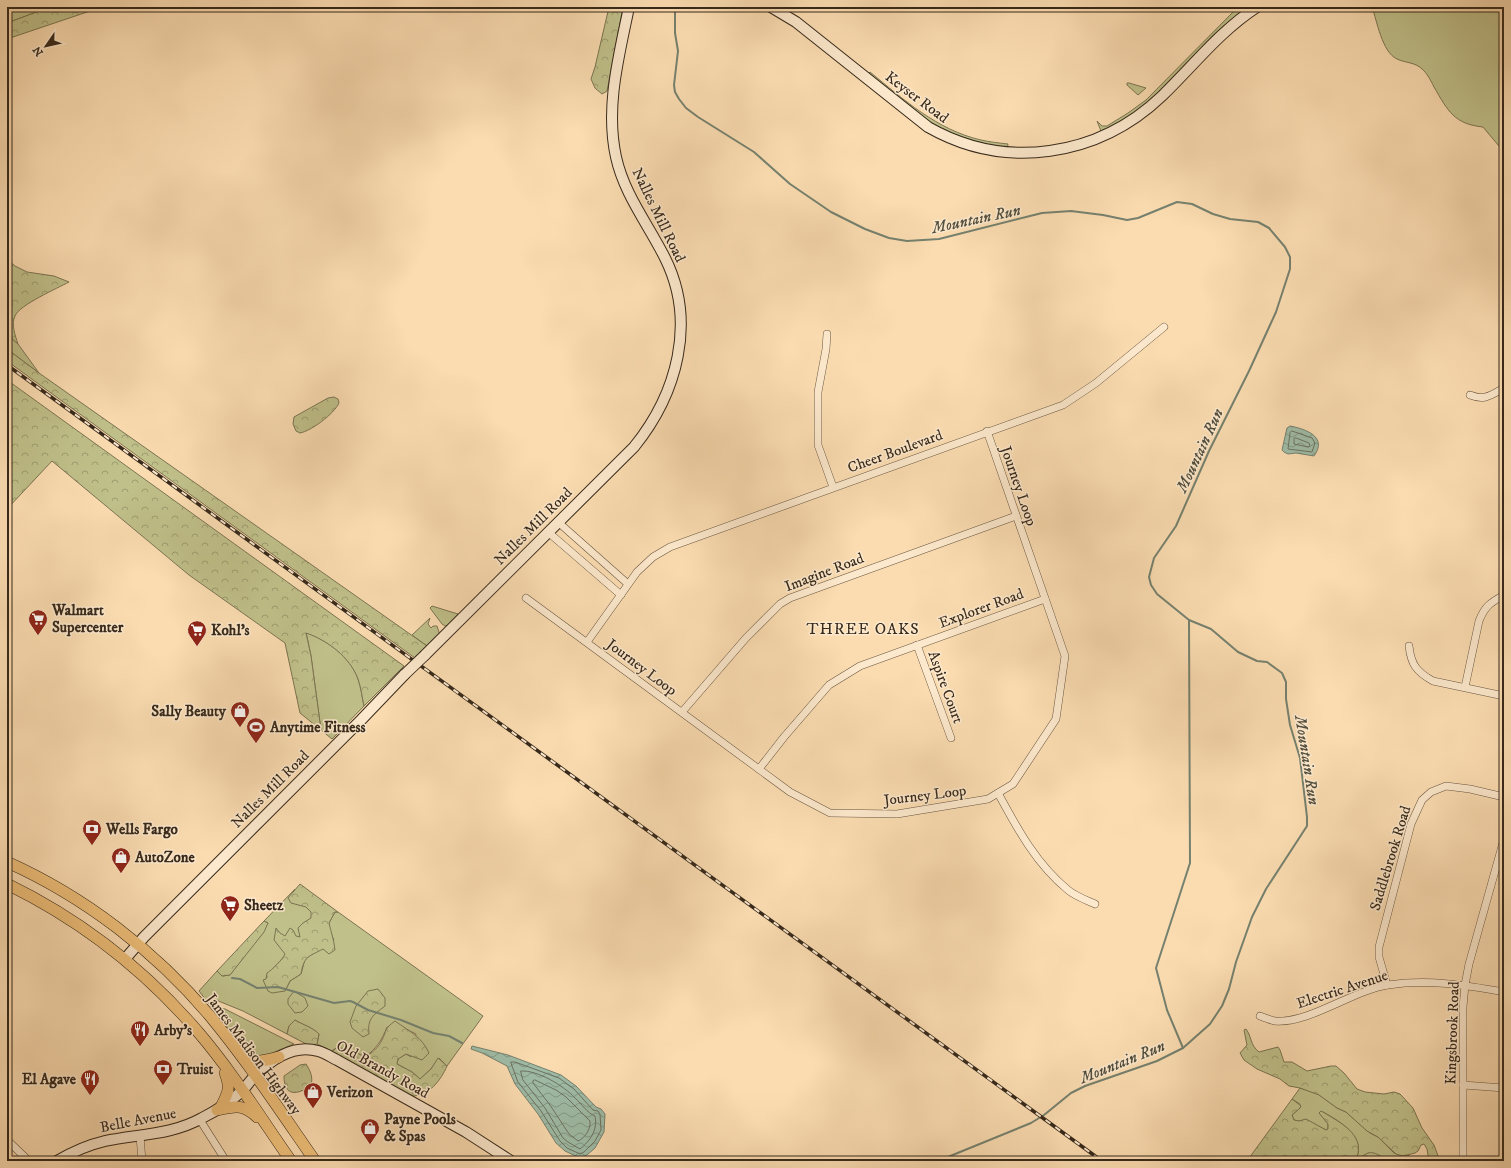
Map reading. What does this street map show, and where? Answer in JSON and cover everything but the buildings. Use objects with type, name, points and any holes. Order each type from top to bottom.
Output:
[{"type":"main road","name":"James Madison Highway","points":[[7,862],[57,888],[89,908],[156,960],[197,1001],[233,1046],[315,1161]]},
{"type":"main road","name":"James Madison Highway","points":[[7,884],[62,914],[87,930],[125,959],[157,988],[179,1011],[219,1059],[291,1161]]},
{"type":"main road","points":[[233,1046],[242,1056],[254,1062],[261,1062],[279,1057]]},
{"type":"main road","points":[[219,1059],[229,1086],[226,1097],[219,1108]]},
{"type":"main road","points":[[219,1108],[236,1106],[243,1108],[253,1113],[265,1124]]},
{"type":"street","name":"Nalles Mill Road","points":[[125,959],[137,944],[405,674],[634,447],[645,434],[659,410],[669,391],[678,352],[680,326],[679,306],[670,272],[653,236],[628,191],[618,165],[614,145],[612,119],[614,94],[629,7]]},
{"type":"street","name":"Keyser Road","points":[[771,7],[796,22],[928,127],[966,144],[989,150],[1018,154],[1049,151],[1082,143],[1113,130],[1134,118],[1162,96],[1231,25],[1257,7]]},
{"type":"street","name":"Cheer Boulevard","points":[[588,642],[637,572],[653,557],[670,547],[987,431],[1063,405],[1096,383],[1164,327]]},
{"type":"street","points":[[827,334],[826,349],[818,392],[818,445],[833,487]]},
{"type":"street","points":[[1470,395],[1478,398],[1486,398],[1504,388]]},
{"type":"street","name":"Journey Loop","points":[[526,598],[588,642],[790,792],[830,813],[897,814],[988,799],[1013,784],[1056,719],[1065,656],[987,431]]},
{"type":"street","name":"Imagine Road","points":[[682,712],[746,638],[780,604],[790,598],[1016,516]]},
{"type":"street","points":[[558,522],[628,584]]},
{"type":"street","points":[[548,532],[621,595]]},
{"type":"street","points":[[1465,687],[1482,613],[1487,605],[1504,595]]},
{"type":"street","name":"Explorer Road","points":[[759,769],[830,685],[860,666],[1045,599]]},
{"type":"street","name":"Aspire Court","points":[[917,645],[951,738]]},
{"type":"street","points":[[1409,646],[1410,658],[1416,668],[1424,676],[1433,681],[1504,696]]},
{"type":"street","name":"Saddlebrook Road","points":[[1387,985],[1378,957],[1379,947],[1412,824],[1422,800],[1431,792],[1446,786],[1464,788],[1504,797]]},
{"type":"street","points":[[998,793],[1019,831],[1042,866],[1069,891],[1095,904]]},
{"type":"street","name":"Kingsbrook Road","points":[[1463,1161],[1463,1007],[1465,985],[1469,964],[1504,839]]},
{"type":"street","name":"Electric Avenue","points":[[1260,1016],[1274,1021],[1294,1019],[1309,1015],[1387,985],[1428,982],[1465,985],[1504,992]]},
{"type":"street","name":"Old Brandy Road","points":[[242,1091],[255,1076],[279,1057],[299,1050],[307,1049],[320,1052],[423,1108],[486,1144],[511,1161]]},
{"type":"street","points":[[1464,1085],[1504,1088]]},
{"type":"street","name":"Belle Avenue","points":[[57,1161],[73,1152],[104,1142],[177,1129],[200,1120],[242,1091]]},
{"type":"street","points":[[200,1120],[226,1161]]},
{"type":"street","points":[[140,1136],[142,1161]]},
{"type":"street","points":[[7,1140],[29,1161]]},
{"type":"green space","points":[[7,7],[50,7],[7,23]]},
{"type":"green space","points":[[50,7],[102,7],[7,39],[7,23]]},
{"type":"green space","points":[[609,7],[623,7],[607,91],[602,94],[595,88],[591,79]]},
{"type":"green space","points":[[1238,7],[1249,7],[1160,93],[1129,118],[1101,131],[1097,121],[1102,126],[1107,126],[1146,100]]},
{"type":"green space","points":[[1372,7],[1496,7],[1504,12],[1504,152],[1483,127],[1465,123],[1453,115],[1443,103],[1429,77],[1422,69],[1416,65],[1397,59],[1387,50],[1378,28]]},
{"type":"green space","points":[[870,72],[908,103],[935,121],[950,129],[984,141],[1008,144],[1007,150],[943,132],[867,75]]},
{"type":"green space","points":[[1127,83],[1146,88],[1138,95],[1127,85]]},
{"type":"green space","points":[[7,259],[15,266],[27,272],[54,276],[69,282],[31,302],[18,312],[13,322],[18,344],[9,336],[7,325],[12,305],[7,282]]},
{"type":"green space","points":[[7,282],[11,292],[11,298],[7,324]]},
{"type":"green space","points":[[7,325],[9,336],[18,344],[39,373],[7,349]]},
{"type":"green space","points":[[7,349],[427,646],[415,658],[7,361]]},
{"type":"green space","points":[[7,380],[404,666],[364,706],[358,679],[344,657],[330,645],[306,633],[311,656],[321,730],[300,713],[285,643],[189,575],[52,461],[7,509]]},
{"type":"green space","points":[[334,397],[338,399],[339,403],[327,417],[316,426],[305,432],[300,433],[296,431],[293,424],[294,417],[328,398]]},
{"type":"green space","points":[[432,606],[458,614],[448,625],[445,626],[430,608]]},
{"type":"green space","points":[[430,618],[428,624],[431,628],[433,626],[437,626],[440,635],[427,646],[412,635]]},
{"type":"green space","points":[[306,632],[330,645],[344,656],[354,671],[360,685],[364,706],[332,739],[321,730],[311,656]]},
{"type":"green space","points":[[300,884],[338,912],[335,912],[329,923],[335,950],[329,954],[323,949],[310,956],[305,960],[301,974],[290,981],[285,991],[272,993],[268,991],[263,980],[266,979],[267,973],[282,959],[285,954],[274,940],[276,928],[285,936],[290,928],[296,936],[300,937],[298,928],[311,918],[311,912],[306,907],[291,903],[288,898]]},
{"type":"green space","points":[[295,889],[292,898],[309,905],[314,914],[303,937],[267,975],[266,980],[285,991],[290,981],[301,974],[305,959],[334,940],[330,932],[329,923],[335,912],[338,912],[483,1016],[447,1066],[439,1058],[431,1069],[420,1079],[412,1072],[397,1064],[398,1059],[406,1054],[411,1057],[416,1034],[408,1030],[387,1027],[378,1044],[365,1057],[353,1051],[334,1049],[332,1051],[317,1044],[319,1034],[295,1020],[289,1026],[287,1034],[243,1011],[211,998],[219,1008],[225,1009],[294,1044],[260,1058],[244,1049],[199,991],[217,971],[222,976],[230,975],[268,923],[264,921]]},
{"type":"green space","points":[[264,921],[268,923],[264,932],[230,975],[222,976],[217,971]]},
{"type":"green space","points":[[378,989],[385,998],[385,1006],[372,1018],[369,1025],[369,1034],[363,1037],[352,1028],[350,1022],[356,1006],[368,991]]},
{"type":"green space","points":[[294,991],[305,998],[308,1006],[302,1012],[295,1013],[288,1004],[288,999]]},
{"type":"green space","points":[[295,1020],[319,1034],[317,1044],[310,1046],[287,1034],[289,1026]]},
{"type":"green space","points":[[395,1021],[419,1038],[429,1053],[422,1060],[406,1054],[398,1059],[397,1064],[412,1072],[420,1079],[431,1069],[438,1058],[447,1066],[438,1082],[424,1093],[412,1096],[402,1093],[331,1053],[337,1047],[353,1051],[365,1057],[377,1048],[387,1028]]},
{"type":"green space","points":[[1246,1029],[1254,1047],[1259,1052],[1278,1047],[1284,1062],[1292,1062],[1307,1071],[1336,1066],[1357,1089],[1365,1092],[1384,1094],[1394,1092],[1400,1094],[1413,1108],[1422,1128],[1434,1145],[1440,1161],[1429,1161],[1427,1149],[1424,1144],[1421,1145],[1415,1153],[1403,1156],[1396,1154],[1378,1137],[1367,1131],[1346,1112],[1337,1108],[1319,1095],[1300,1088],[1289,1086],[1280,1079],[1257,1069],[1244,1060],[1240,1053],[1247,1045],[1244,1030]]},
{"type":"green space","points":[[306,1064],[311,1075],[311,1086],[301,1091],[289,1091],[286,1088],[284,1076],[300,1065]]},
{"type":"green space","points":[[1300,1088],[1318,1094],[1337,1108],[1346,1112],[1370,1133],[1378,1137],[1394,1153],[1403,1156],[1409,1155],[1404,1161],[1387,1161],[1384,1158],[1369,1153],[1359,1158],[1357,1157],[1357,1142],[1354,1136],[1342,1124],[1329,1115],[1323,1112],[1321,1115],[1328,1124],[1328,1129],[1326,1130],[1313,1124],[1294,1120],[1292,1115],[1300,1108],[1300,1104],[1292,1099]]},
{"type":"green space","points":[[1292,1099],[1301,1106],[1292,1115],[1294,1120],[1299,1121],[1306,1119],[1326,1130],[1328,1129],[1328,1124],[1319,1113],[1321,1111],[1343,1125],[1354,1135],[1358,1149],[1357,1157],[1359,1158],[1368,1153],[1373,1153],[1381,1156],[1387,1161],[1247,1161]]},
{"type":"water","points":[[1290,426],[1302,429],[1317,439],[1318,449],[1314,456],[1296,453],[1288,454],[1282,450],[1287,428]]},
{"type":"water","points":[[472,1046],[508,1055],[561,1075],[576,1086],[596,1107],[601,1109],[605,1114],[604,1132],[595,1148],[587,1155],[580,1158],[565,1151],[556,1143],[538,1114],[515,1084],[507,1066],[471,1049]]},
{"type":"waterway","name":"Mountain Run","points":[[675,7],[675,33],[678,51],[674,85],[675,92],[686,108],[754,152],[790,184],[831,212],[865,229],[889,238],[907,241],[939,239],[1042,213],[1071,211],[1127,220],[1138,218],[1177,202],[1192,204],[1213,214],[1230,219],[1258,222],[1269,228],[1285,247],[1290,257],[1290,269],[1276,312],[1249,371],[1209,451],[1176,526],[1154,558],[1149,577],[1151,585],[1157,594],[1189,620],[1211,629],[1238,652],[1257,661],[1267,662],[1282,673],[1286,682],[1286,699],[1290,725],[1300,758],[1307,826],[1266,889],[1252,917],[1236,962],[1229,989],[1222,1006],[1210,1024],[1183,1048],[1157,1061],[1085,1086],[1071,1093],[1044,1115],[1031,1123],[938,1161]]},
{"type":"waterway","points":[[1183,1048],[1167,1010],[1156,968],[1190,863],[1189,620]]},
{"type":"waterway","points":[[232,978],[240,979],[257,988],[278,987],[334,1003],[350,1001],[368,1010],[401,1020],[433,1033],[449,1036],[462,1043]]},
{"type":"railway","points":[[7,365],[1102,1161]]},
{"type":"place","name":"Walmart Supercenter","points":[[38,636]]},
{"type":"place","name":"Kohl's","points":[[197,647]]},
{"type":"place","name":"Sally Beauty","points":[[240,728]]},
{"type":"place","name":"Anytime Fitness","points":[[256,744]]},
{"type":"place","name":"Wells Fargo","points":[[92,846]]},
{"type":"place","name":"AutoZone","points":[[121,874]]},
{"type":"place","name":"Sheetz","points":[[230,922]]},
{"type":"place","name":"Arby's","points":[[140,1047]]},
{"type":"place","name":"Truist","points":[[163,1086]]},
{"type":"place","name":"El Agave","points":[[90,1096]]},
{"type":"place","name":"Verizon","points":[[313,1109]]},
{"type":"place","name":"Payne Pools & Spas","points":[[370,1145]]},
{"type":"district","name":"THREE OAKS","points":[[863,628]]}]
